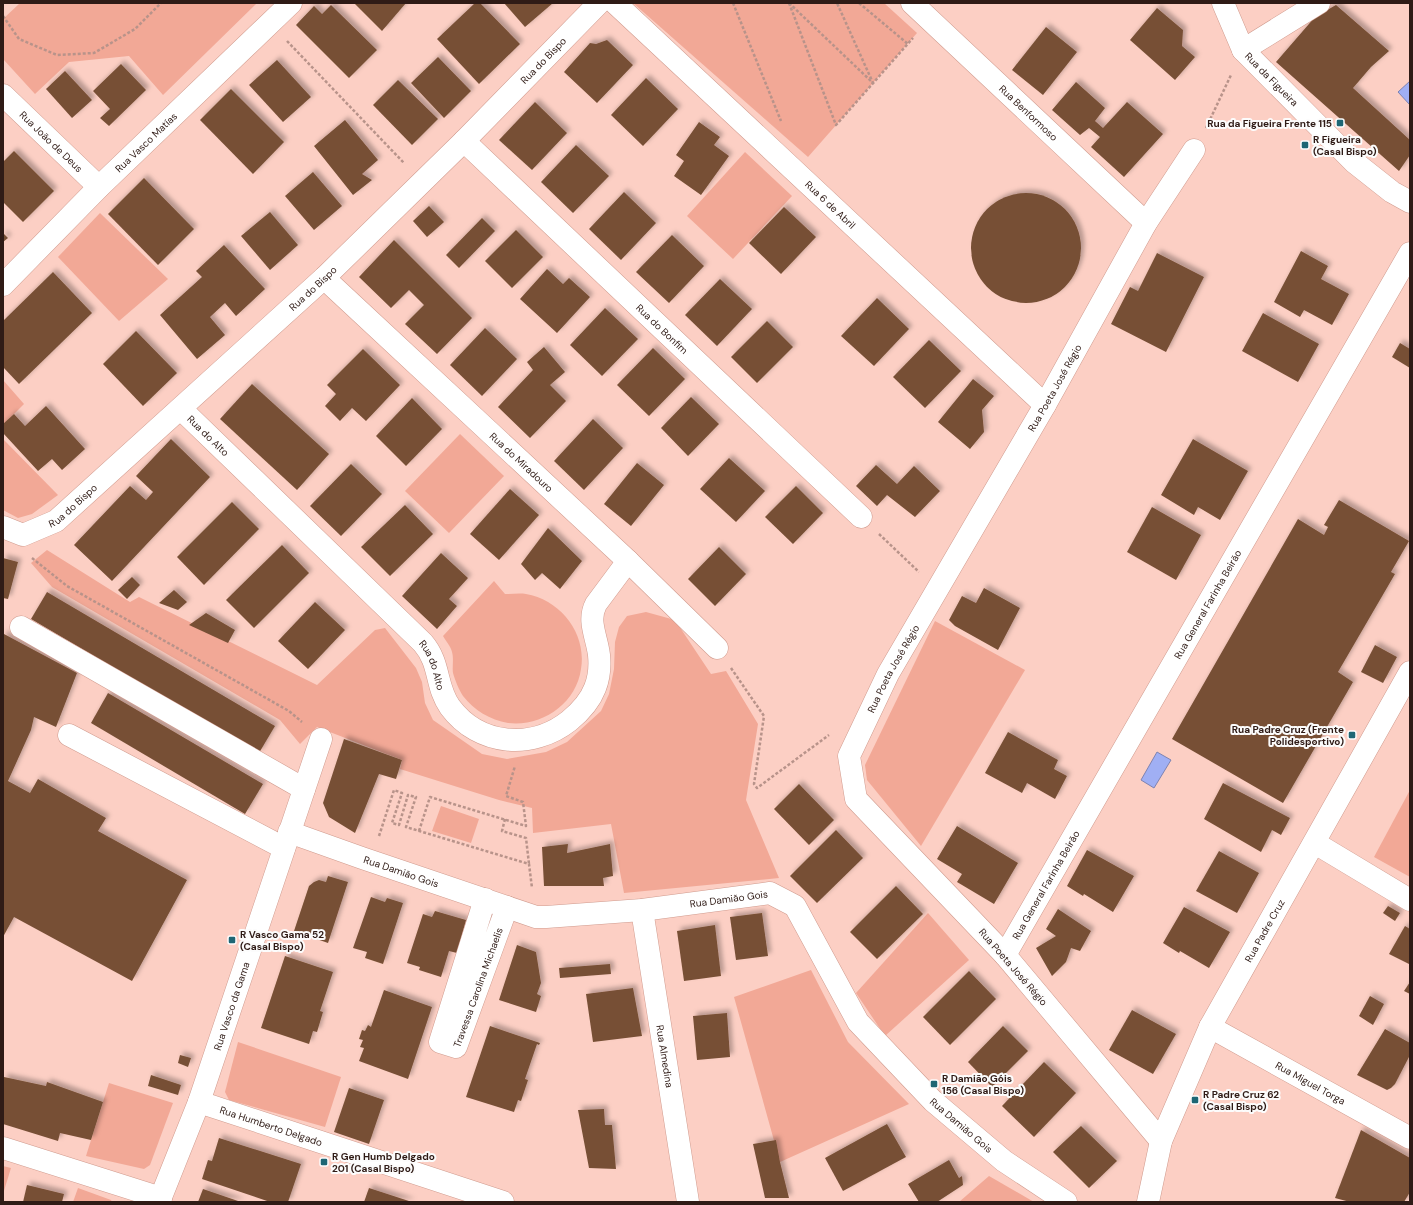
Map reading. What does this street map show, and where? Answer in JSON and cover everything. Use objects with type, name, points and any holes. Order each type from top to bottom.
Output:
[{"type":"street","name":"Rua Vasco Matías","points":[[3,285],[99,187],[291,3]]},
{"type":"street","name":"Rua do Bispo","points":[[23,535],[56,521],[324,278],[464,141],[599,3]]},
{"type":"street","name":"Rua 6 de Abril","points":[[615,3],[1045,405]]},
{"type":"street","name":"Rua Benformoso","points":[[912,3],[1146,222]]},
{"type":"street","points":[[1222,3],[1242,50],[1319,3]]},
{"type":"street","name":"Rua da Figueira","points":[[1242,50],[1354,162],[1392,192],[1410,202]]},
{"type":"street","name":"Rua João de Deus","points":[[3,95],[99,187]]},
{"type":"street","name":"Rua do Bonfim","points":[[464,141],[861,517]]},
{"type":"street","name":"Rua Poeta José Régio","points":[[1160,1141],[1005,955],[856,798],[849,756],[888,674],[1045,405],[1146,222],[1194,150]]},
{"type":"street","name":"Rua General Farinha Beirão","points":[[1005,955],[1410,253]]},
{"type":"street","name":"Rua do Miradouro","points":[[324,278],[628,562],[717,648]]},
{"type":"street","name":"Rua do Alto","points":[[181,409],[423,644],[430,652],[435,662],[441,690],[450,706],[465,722],[481,732],[500,739],[522,740],[543,736],[560,728],[575,717],[586,705],[595,688],[599,671],[599,656],[592,620],[592,611],[628,562]]},
{"type":"street","points":[[3,527],[23,535]]},
{"type":"street","points":[[21,627],[304,789]]},
{"type":"street","name":"Rua Padre Cruz","points":[[1148,1202],[1160,1141],[1210,1027],[1410,672]]},
{"type":"street","name":"Rua Damião Gois","points":[[69,735],[287,840],[362,858],[536,917],[642,910],[770,893],[795,906],[858,1022],[933,1101],[1004,1161],[1066,1202]]},
{"type":"street","name":"Rua Vasco da Gama","points":[[160,1200],[199,1102],[321,739]]},
{"type":"street","points":[[1315,843],[1410,900]]},
{"type":"street","name":"Travessa Carolina Michaelis","points":[[485,899],[440,1042],[456,1047],[506,907]]},
{"type":"street","name":"Rua Almedina","points":[[642,910],[688,1202]]},
{"type":"street","name":"Rua Miguel Torga","points":[[1210,1027],[1410,1138]]},
{"type":"street","name":"Rua Humberto Delgado","points":[[199,1102],[503,1202]]},
{"type":"street","points":[[3,1148],[160,1200]]},
{"type":"path","points":[[3,16],[19,39],[57,55],[94,53],[134,30],[161,3]]},
{"type":"path","points":[[732,3],[788,139],[778,155]]},
{"type":"path","points":[[789,3],[873,83]]},
{"type":"path","points":[[789,3],[836,125],[917,33]]},
{"type":"path","points":[[837,3],[873,83]]},
{"type":"path","points":[[860,3],[908,44]]},
{"type":"path","points":[[270,24],[422,182]]},
{"type":"path","points":[[1194,150],[1207,126],[1242,50]]},
{"type":"path","points":[[861,517],[937,589]]},
{"type":"path","points":[[23,535],[32,559],[67,586],[289,711],[321,739]]},
{"type":"path","points":[[717,648],[764,716],[754,784],[757,788],[829,736]]},
{"type":"path","points":[[419,832],[430,797],[526,826],[523,802],[506,796],[522,740]]},
{"type":"path","points":[[362,858],[376,845],[394,790],[402,793],[392,823],[399,825],[408,795],[416,797],[406,827],[529,864]]},
{"type":"path","points":[[505,819],[502,831],[526,838],[536,917]]},
{"type":"shaded area","points":[[20,3],[257,3],[163,95],[129,56],[69,62],[35,94],[3,59],[3,19]]},
{"type":"shaded area","points":[[633,3],[884,3],[917,33],[808,157]]},
{"type":"shaded area","points":[[745,152],[792,196],[733,259],[687,216]]},
{"type":"shaded area","points":[[100,213],[168,279],[119,321],[58,257]]},
{"type":"shaded area","points":[[3,380],[24,404],[3,425]]},
{"type":"shaded area","points":[[460,434],[504,476],[449,533],[405,491]]},
{"type":"shaded area","points":[[3,439],[58,495],[32,514],[18,518],[3,510]]},
{"type":"shaded area","points":[[47,550],[130,602],[139,597],[317,685],[375,630],[385,628],[416,668],[422,682],[425,703],[433,720],[482,754],[507,759],[546,752],[567,742],[601,711],[609,694],[614,669],[615,642],[619,627],[627,616],[646,612],[675,620],[711,674],[726,671],[758,724],[746,800],[779,878],[624,893],[611,824],[533,833],[532,808],[499,800],[400,769],[402,760],[317,727],[300,744],[280,720],[52,587],[31,563]]},
{"type":"shaded area","points":[[494,581],[505,594],[526,594],[550,603],[569,621],[580,643],[582,656],[581,669],[578,682],[572,693],[565,703],[555,711],[545,717],[533,721],[508,723],[501,722],[483,714],[472,706],[463,696],[453,673],[452,652],[443,636]]},
{"type":"shaded area","points":[[935,621],[1025,670],[921,846],[867,780],[865,765]]},
{"type":"shaded area","points":[[1410,790],[1410,877],[1374,857]]},
{"type":"shaded area","points":[[441,806],[479,819],[471,843],[432,831]]},
{"type":"shaded area","points":[[928,913],[969,960],[885,1036],[856,993]]},
{"type":"shaded area","points":[[811,970],[848,1042],[909,1104],[780,1162],[734,997]]},
{"type":"shaded area","points":[[238,1042],[341,1077],[325,1127],[229,1100],[225,1092]]},
{"type":"shaded area","points":[[109,1083],[173,1103],[150,1165],[144,1169],[86,1156]]},
{"type":"shaded area","points":[[3,1166],[11,1168],[3,1194]]},
{"type":"shaded area","points":[[989,1176],[1034,1202],[959,1202]]},
{"type":"shaded area","points":[[78,1188],[111,1200],[112,1202],[73,1202]]},
{"type":"water","points":[[1410,81],[1410,105],[1398,92]]},
{"type":"water","points":[[1157,752],[1171,760],[1154,788],[1141,780]]},
{"type":"building","points":[[354,3],[406,3],[382,31]]},
{"type":"building","points":[[475,3],[480,3],[520,44],[479,84],[437,39]]},
{"type":"building","points":[[504,3],[553,3],[525,27]]},
{"type":"building","points":[[331,5],[377,50],[349,78],[296,25],[314,6],[322,14]]},
{"type":"building","points":[[1336,5],[1389,51],[1371,67],[1353,88],[1410,140],[1410,155],[1399,171],[1276,62],[1315,17]]},
{"type":"building","points":[[1157,8],[1183,30],[1182,46],[1195,57],[1175,80],[1130,40]]},
{"type":"building","points":[[1046,27],[1077,52],[1043,95],[1012,70]]},
{"type":"building","points":[[607,40],[633,65],[597,103],[564,72],[590,43],[596,44]]},
{"type":"building","points":[[438,57],[471,91],[444,118],[411,83]]},
{"type":"building","points":[[277,60],[311,97],[283,122],[249,85]]},
{"type":"building","points":[[121,64],[146,90],[109,126],[100,118],[110,109],[93,91]]},
{"type":"building","points":[[65,71],[92,100],[72,118],[46,89]]},
{"type":"building","points":[[646,78],[678,109],[643,146],[611,115]]},
{"type":"building","points":[[398,80],[438,119],[412,145],[373,105]]},
{"type":"building","points":[[1076,82],[1105,108],[1095,121],[1103,128],[1127,102],[1163,134],[1124,177],[1091,147],[1100,137],[1089,128],[1080,135],[1052,110]]},
{"type":"building","points":[[231,89],[284,142],[253,174],[200,120]]},
{"type":"building","points":[[535,102],[567,133],[532,170],[499,140]]},
{"type":"building","points":[[345,120],[378,160],[362,174],[372,180],[353,195],[314,146]]},
{"type":"building","points":[[699,122],[720,137],[714,145],[729,156],[701,195],[674,176],[684,161],[676,155]]},
{"type":"building","points":[[576,145],[609,176],[573,213],[541,182]]},
{"type":"building","points":[[14,151],[54,191],[23,222],[3,202],[3,162]]},
{"type":"building","points":[[313,172],[342,206],[314,230],[285,196]]},
{"type":"building","points":[[144,178],[194,229],[158,265],[108,214]]},
{"type":"building","points":[[624,192],[656,223],[621,260],[589,229]]},
{"type":"building","points":[[1026,193],[1047,197],[1057,202],[1065,209],[1072,217],[1077,227],[1081,248],[1077,269],[1072,279],[1065,287],[1057,294],[1047,299],[1026,303],[1005,299],[995,294],[987,287],[980,279],[975,269],[971,248],[975,227],[980,217],[987,209],[995,202],[1005,197]]},
{"type":"building","points":[[429,206],[444,222],[427,237],[413,221]]},
{"type":"building","points":[[784,207],[816,237],[781,274],[749,243]]},
{"type":"building","points":[[270,212],[298,245],[270,270],[241,236]]},
{"type":"building","points":[[482,218],[495,231],[459,268],[446,255]]},
{"type":"building","points":[[516,230],[543,257],[512,288],[485,261]]},
{"type":"building","points":[[3,233],[8,238],[3,242]]},
{"type":"building","points":[[672,235],[704,266],[669,303],[636,272]]},
{"type":"building","points":[[394,240],[472,318],[437,354],[405,324],[424,305],[409,290],[391,308],[359,277]]},
{"type":"building","points":[[224,245],[265,289],[236,316],[225,303],[210,317],[225,335],[197,359],[160,315],[202,277],[196,271]]},
{"type":"building","points":[[1301,251],[1328,266],[1321,279],[1349,294],[1332,325],[1304,310],[1300,317],[1274,302]]},
{"type":"building","points":[[1157,253],[1204,277],[1166,352],[1111,324],[1130,287],[1138,291]]},
{"type":"building","points":[[547,269],[563,284],[569,278],[590,297],[557,333],[520,299]]},
{"type":"building","points":[[53,272],[92,313],[19,384],[3,367],[3,321]]},
{"type":"building","points":[[720,279],[752,309],[717,346],[685,315]]},
{"type":"building","points":[[877,298],[909,329],[874,366],[841,336]]},
{"type":"building","points":[[605,308],[638,339],[602,376],[570,345]]},
{"type":"building","points":[[1263,313],[1319,344],[1298,382],[1242,351]]},
{"type":"building","points":[[767,321],[793,347],[757,383],[731,357]]},
{"type":"building","points":[[485,328],[517,359],[482,396],[450,365]]},
{"type":"building","points":[[136,331],[177,373],[143,406],[103,364]]},
{"type":"building","points":[[929,340],[961,371],[925,408],[893,377]]},
{"type":"building","points":[[1400,343],[1410,349],[1410,368],[1392,357]]},
{"type":"building","points":[[544,347],[565,372],[550,385],[566,401],[530,438],[498,407],[533,370],[527,362]]},
{"type":"building","points":[[653,348],[685,379],[649,416],[617,385]]},
{"type":"building","points":[[363,349],[400,385],[366,421],[352,408],[340,421],[325,406],[336,394],[327,385]]},
{"type":"building","points":[[973,379],[994,396],[982,410],[984,432],[970,449],[938,422]]},
{"type":"building","points":[[252,384],[329,454],[297,490],[220,419]]},
{"type":"building","points":[[691,397],[719,424],[688,456],[661,428]]},
{"type":"building","points":[[412,398],[442,429],[406,466],[376,436]]},
{"type":"building","points":[[46,406],[85,449],[62,470],[52,459],[38,471],[3,433],[3,424],[14,414],[25,426]]},
{"type":"building","points":[[593,419],[623,448],[584,490],[554,461]]},
{"type":"building","points":[[171,439],[210,477],[112,581],[74,545],[130,486],[146,500],[153,492],[136,476]]},
{"type":"building","points":[[1193,439],[1248,471],[1220,520],[1198,507],[1194,515],[1161,495]]},
{"type":"building","points":[[729,458],[765,491],[736,522],[700,489]]},
{"type":"building","points":[[637,463],[664,485],[631,526],[604,504]]},
{"type":"building","points":[[351,464],[382,494],[341,536],[310,506]]},
{"type":"building","points":[[876,465],[897,484],[914,466],[940,491],[915,517],[887,495],[877,506],[856,486]]},
{"type":"building","points":[[796,486],[823,513],[793,544],[765,517]]},
{"type":"building","points":[[510,489],[539,515],[499,560],[470,534]]},
{"type":"building","points":[[1339,500],[1409,541],[1391,572],[1395,574],[1338,672],[1353,682],[1283,803],[1172,739],[1298,519],[1324,535],[1328,527],[1324,525]]},
{"type":"building","points":[[232,502],[259,529],[204,585],[177,557]]},
{"type":"building","points":[[405,505],[433,534],[390,576],[361,547]]},
{"type":"building","points":[[1152,507],[1201,535],[1176,580],[1127,552]]},
{"type":"building","points":[[548,528],[582,561],[560,589],[542,573],[535,580],[521,564]]},
{"type":"building","points":[[282,545],[309,573],[254,628],[226,600]]},
{"type":"building","points":[[719,547],[746,574],[715,606],[688,579]]},
{"type":"building","points":[[441,553],[468,578],[449,599],[457,606],[437,629],[402,596]]},
{"type":"building","points":[[3,558],[18,562],[8,599],[3,598]]},
{"type":"building","points":[[132,577],[140,585],[127,599],[118,590]]},
{"type":"building","points":[[984,588],[1020,608],[998,650],[955,626],[949,620],[962,596],[976,603]]},
{"type":"building","points":[[174,590],[187,602],[178,610],[159,603]]},
{"type":"building","points":[[47,592],[275,726],[259,753],[31,619]]},
{"type":"building","points":[[315,602],[345,630],[308,669],[278,641]]},
{"type":"building","points":[[206,613],[235,630],[228,643],[189,625]]},
{"type":"building","points":[[4,634],[77,673],[56,727],[34,717],[31,730],[8,781],[30,793],[38,779],[106,818],[98,831],[187,880],[132,981],[14,917],[3,937]]},
{"type":"building","points":[[1375,645],[1397,657],[1383,683],[1361,672]]},
{"type":"building","points":[[108,693],[263,784],[245,814],[91,723]]},
{"type":"building","points":[[1008,732],[1058,760],[1054,769],[1067,776],[1055,799],[1027,783],[1022,793],[985,773]]},
{"type":"building","points":[[344,739],[402,760],[396,779],[379,774],[355,833],[329,817],[323,803]]},
{"type":"building","points":[[1223,783],[1290,818],[1281,835],[1272,830],[1261,852],[1204,819]]},
{"type":"building","points":[[799,784],[834,820],[809,845],[774,809]]},
{"type":"building","points":[[957,826],[1018,863],[994,904],[957,882],[962,874],[937,859]]},
{"type":"building","points":[[836,830],[863,858],[817,903],[790,876]]},
{"type":"building","points":[[568,844],[567,853],[610,844],[613,876],[603,878],[604,886],[544,886],[542,847]]},
{"type":"building","points":[[1087,850],[1134,876],[1113,912],[1084,894],[1083,896],[1067,886]]},
{"type":"building","points":[[1219,851],[1259,873],[1237,913],[1196,891]]},
{"type":"building","points":[[328,876],[348,882],[328,943],[294,931],[309,886],[319,880],[326,882]]},
{"type":"building","points":[[896,886],[923,914],[877,959],[850,932]]},
{"type":"building","points":[[371,897],[385,902],[387,898],[403,903],[383,964],[365,958],[367,952],[353,948]]},
{"type":"building","points":[[1388,906],[1400,913],[1395,921],[1383,913]]},
{"type":"building","points":[[1184,907],[1230,932],[1209,968],[1163,943]]},
{"type":"building","points":[[1058,909],[1091,931],[1080,951],[1071,948],[1066,962],[1052,976],[1036,948],[1056,936],[1046,929]]},
{"type":"building","points":[[435,911],[466,920],[457,953],[449,951],[441,977],[419,970],[420,967],[407,963],[423,914],[432,917]]},
{"type":"building","points":[[762,913],[768,956],[736,960],[730,917]]},
{"type":"building","points":[[715,925],[721,976],[684,981],[677,931]]},
{"type":"building","points":[[1405,926],[1410,929],[1409,964],[1389,954]]},
{"type":"building","points":[[517,945],[536,952],[541,983],[537,994],[541,996],[536,1012],[499,1000]]},
{"type":"building","points":[[285,956],[333,972],[320,1011],[323,1012],[317,1032],[313,1031],[309,1044],[261,1028]]},
{"type":"building","points":[[610,964],[611,974],[560,978],[559,968]]},
{"type":"building","points":[[969,971],[996,999],[950,1045],[923,1017]]},
{"type":"building","points":[[1410,982],[1410,994],[1404,991]]},
{"type":"building","points":[[633,988],[642,1036],[593,1042],[586,994]]},
{"type":"building","points":[[384,990],[432,1007],[408,1079],[359,1061],[364,1048],[360,1047],[363,1040],[359,1039],[362,1030],[365,1031],[368,1025],[371,1027]]},
{"type":"building","points":[[1370,996],[1384,1004],[1373,1025],[1359,1016]]},
{"type":"building","points":[[1132,1010],[1176,1034],[1153,1074],[1109,1050]]},
{"type":"building","points":[[727,1013],[730,1057],[697,1060],[693,1016]]},
{"type":"building","points":[[490,1026],[540,1043],[539,1045],[537,1044],[525,1079],[528,1080],[521,1101],[518,1100],[514,1112],[466,1097]]},
{"type":"building","points":[[1003,1026],[1028,1051],[992,1087],[968,1062]]},
{"type":"building","points":[[1385,1029],[1410,1043],[1410,1055],[1395,1084],[1387,1090],[1357,1075]]},
{"type":"building","points":[[180,1055],[191,1058],[188,1067],[178,1063]]},
{"type":"building","points":[[1044,1062],[1076,1093],[1034,1137],[1002,1106]]},
{"type":"building","points":[[151,1075],[181,1085],[178,1095],[148,1086]]},
{"type":"building","points":[[4,1077],[46,1086],[47,1082],[103,1102],[91,1140],[60,1133],[58,1141],[3,1124]]},
{"type":"building","points":[[349,1088],[384,1100],[369,1144],[334,1132]]},
{"type":"building","points":[[604,1109],[605,1125],[612,1125],[616,1169],[589,1168],[578,1110]]},
{"type":"building","points":[[887,1124],[906,1157],[843,1191],[825,1158]]},
{"type":"building","points":[[1081,1126],[1117,1161],[1089,1188],[1053,1152]]},
{"type":"building","points":[[1361,1130],[1410,1158],[1410,1192],[1404,1202],[1350,1202],[1335,1198]]},
{"type":"building","points":[[219,1138],[301,1164],[288,1202],[270,1202],[202,1179],[208,1160],[212,1161]]},
{"type":"building","points":[[776,1140],[789,1198],[765,1198],[753,1144]]},
{"type":"building","points":[[949,1160],[959,1178],[962,1176],[963,1185],[937,1202],[919,1202],[908,1184]]},
{"type":"building","points":[[27,1185],[64,1194],[62,1202],[23,1202]]},
{"type":"building","points":[[369,1188],[412,1202],[364,1202]]},
{"type":"building","points":[[203,1189],[241,1202],[198,1202]]},
{"type":"place","name":"Rua da Figueira Frente 115","points":[[1340,123]]},
{"type":"place","name":"R Figueira (Casal Bispo)","points":[[1305,145]]},
{"type":"place","name":"Rua Padre Cruz (Frente Polidesportivo)","points":[[1352,735]]},
{"type":"place","name":"R Vasco Gama 52 (Casal Bispo)","points":[[232,940]]},
{"type":"place","name":"R Damião Góis 156 (Casal Bispo)","points":[[934,1084]]},
{"type":"place","name":"R Padre Cruz 62 (Casal Bispo)","points":[[1195,1100]]},
{"type":"place","name":"R Gen Humb Delgado 201 (Casal Bispo)","points":[[324,1162]]}]
